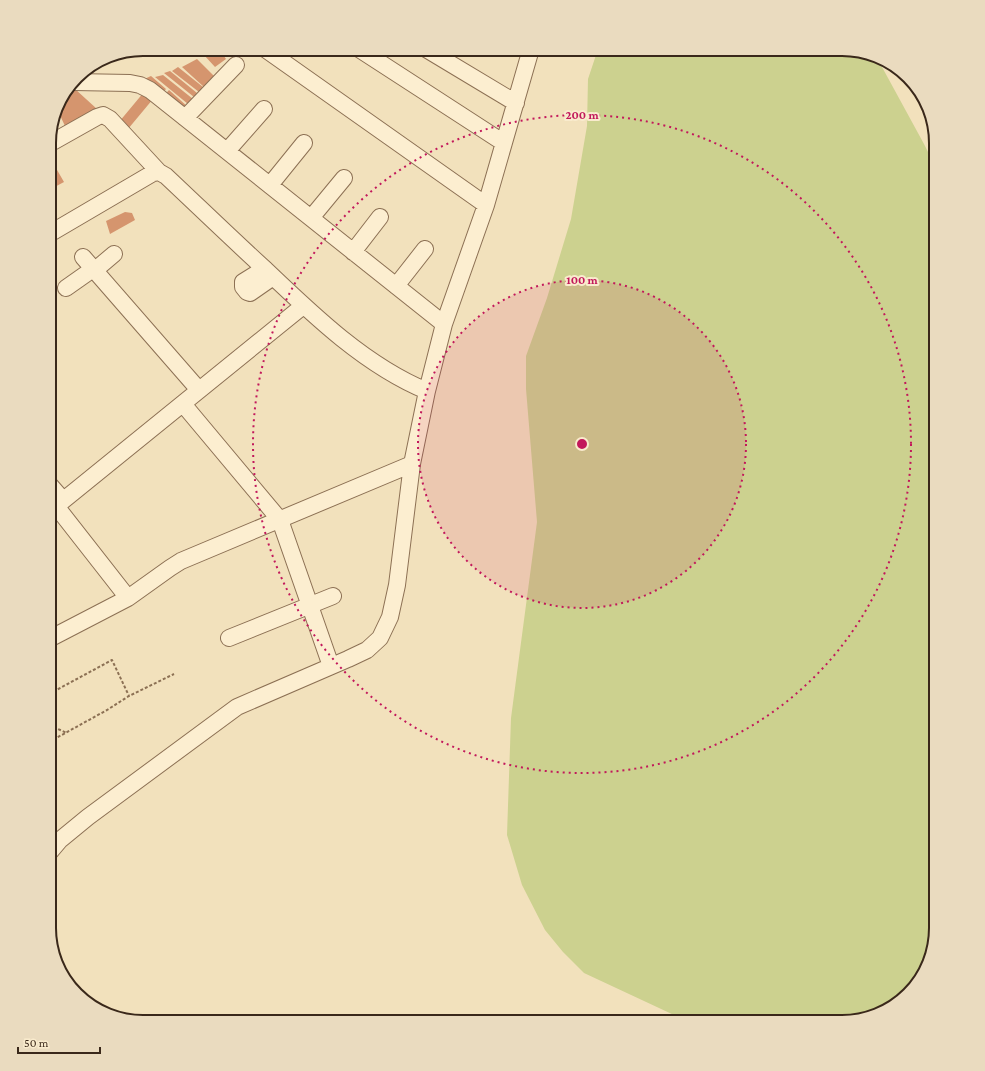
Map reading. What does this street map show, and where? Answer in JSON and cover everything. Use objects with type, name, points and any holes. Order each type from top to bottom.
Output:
[{"type":"street","points":[[276,56],[486,205]]},
{"type":"street","points":[[371,56],[504,143]]},
{"type":"street","points":[[438,56],[516,103]]},
{"type":"street","points":[[56,845],[88,817],[237,706],[368,650],[380,638],[390,617],[397,586],[412,464],[427,391],[444,324],[486,205],[530,56]]},
{"type":"street","points":[[186,118],[236,65]]},
{"type":"street","points":[[82,82],[130,83],[140,85],[150,90],[444,324]]},
{"type":"street","points":[[227,151],[264,109]]},
{"type":"street","points":[[56,140],[97,117],[103,115],[110,119],[159,172],[166,176],[303,306],[360,352],[391,373],[410,384],[427,391]]},
{"type":"street","points":[[270,185],[304,143]]},
{"type":"street","points":[[56,230],[153,173],[159,172]]},
{"type":"street","points":[[311,218],[344,178]]},
{"type":"street","points":[[353,252],[380,217]]},
{"type":"street","points":[[396,286],[425,250]]},
{"type":"street","points":[[66,288],[90,266],[114,254]]},
{"type":"street","points":[[90,266],[199,390]]},
{"type":"street","points":[[128,598],[56,506],[303,306]]},
{"type":"street","points":[[183,404],[280,520],[331,666]]},
{"type":"street","points":[[56,635],[128,598],[181,561],[412,464]]},
{"type":"street","points":[[229,638],[333,596]]},
{"type":"path","points":[[56,690],[112,660],[129,696]]},
{"type":"path","points":[[56,738],[129,696],[174,674]]},
{"type":"path","points":[[56,728],[67,733]]},
{"type":"green space","points":[[596,56],[847,56],[864,59],[882,67],[929,154],[929,928],[926,950],[920,966],[914,976],[895,997],[864,1012],[842,1015],[674,1015],[584,973],[563,952],[545,930],[522,885],[507,835],[511,718],[537,522],[526,389],[526,356],[547,298],[571,219],[587,126],[588,79]]},
{"type":"building","points":[[205,56],[224,56],[226,59],[215,67]]},
{"type":"building","points":[[197,59],[214,76],[204,87],[182,67]]},
{"type":"building","points":[[178,67],[203,87],[199,92],[172,71]]},
{"type":"building","points":[[170,71],[197,93],[194,97],[164,73]]},
{"type":"building","points":[[163,75],[193,99],[188,104],[155,77]]},
{"type":"building","points":[[151,76],[166,89],[159,97],[140,81]]},
{"type":"building","points":[[75,89],[97,109],[65,126],[61,117],[68,100]]},
{"type":"building","points":[[169,90],[188,107],[181,115],[162,98]]},
{"type":"building","points":[[144,92],[153,99],[128,129],[119,122]]},
{"type":"building","points":[[56,168],[64,182],[56,186]]},
{"type":"building","points":[[125,212],[132,213],[135,220],[110,234],[106,221]]}]
